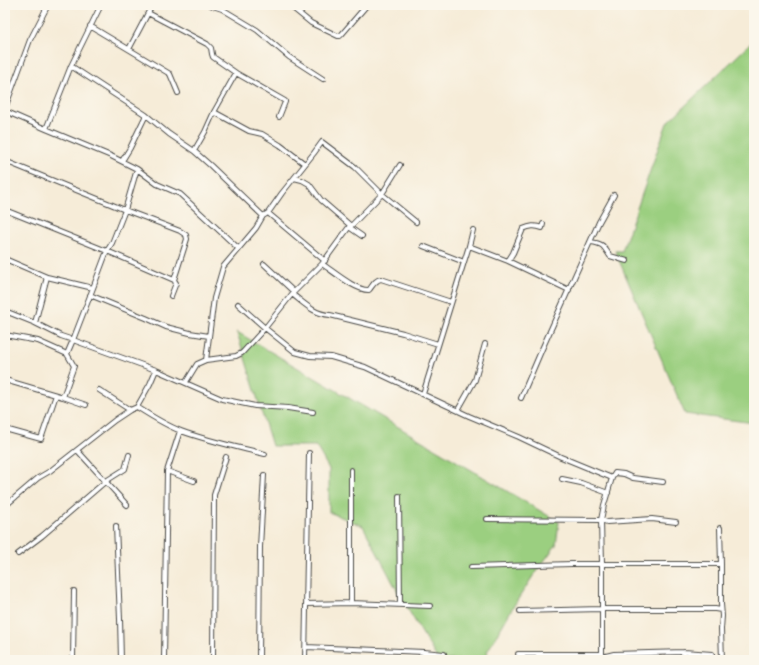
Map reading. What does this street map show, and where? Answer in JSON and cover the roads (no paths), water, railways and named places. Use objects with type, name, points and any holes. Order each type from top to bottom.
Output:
[{"type":"street","points":[[5,108],[30,40],[48,5]]},
{"type":"street","points":[[46,129],[71,66],[101,5]]},
{"type":"street","points":[[129,49],[152,5]]},
{"type":"street","points":[[210,5],[222,9],[257,30],[289,57],[323,79]]},
{"type":"street","points":[[289,5],[311,23],[338,36],[342,34],[367,5]]},
{"type":"street","points":[[148,13],[207,44],[211,48],[213,57],[236,73],[285,101],[279,117]]},
{"type":"street","points":[[90,26],[170,74],[178,93]]},
{"type":"street","points":[[71,66],[146,115],[194,152],[264,216]]},
{"type":"street","points":[[194,152],[236,73]]},
{"type":"street","points":[[5,111],[122,161],[137,169],[157,184],[180,194],[238,248]]},
{"type":"street","points":[[214,112],[249,131],[262,134],[280,144],[305,164]]},
{"type":"street","points":[[122,161],[146,115]]},
{"type":"street","points":[[206,360],[214,298],[223,267],[268,213],[322,142],[355,167],[382,194],[416,222]]},
{"type":"street","points":[[5,161],[180,231],[186,235],[187,239],[174,280],[176,283],[171,296]]},
{"type":"street","points":[[186,382],[197,364],[206,360],[239,355],[265,328],[293,293],[323,262],[350,226],[382,194],[400,165]]},
{"type":"street","points":[[67,354],[107,251],[112,243],[125,210],[137,169]]},
{"type":"street","points":[[294,178],[309,184],[321,200],[362,236]]},
{"type":"street","points":[[521,398],[600,222],[614,196]]},
{"type":"street","points":[[5,210],[174,280]]},
{"type":"street","points":[[268,213],[346,281],[365,290],[369,290],[375,282],[381,279],[451,302]]},
{"type":"street","points":[[508,261],[524,229],[528,226],[542,228],[543,224]]},
{"type":"street","points":[[422,394],[473,230]]},
{"type":"street","points":[[591,242],[602,245],[610,256],[627,260]]},
{"type":"street","points":[[424,246],[464,262]]},
{"type":"street","points":[[469,246],[508,261],[569,290]]},
{"type":"street","points":[[5,259],[47,277],[93,288]]},
{"type":"street","points":[[264,264],[313,311],[323,315],[330,315],[403,333],[438,344]]},
{"type":"street","points":[[35,323],[47,277]]},
{"type":"street","points":[[90,295],[166,327],[209,336]]},
{"type":"street","points":[[238,304],[295,352],[310,356],[331,357],[365,367],[561,457],[612,478]]},
{"type":"street","points":[[5,311],[35,323],[61,336],[186,382],[222,399],[255,406],[288,408],[313,412]]},
{"type":"street","points":[[5,335],[38,342],[67,354],[74,366],[64,397]]},
{"type":"street","points":[[458,410],[476,380],[485,344]]},
{"type":"street","points":[[5,506],[38,478],[50,471],[130,410],[137,407],[156,370]]},
{"type":"street","points":[[5,380],[86,405]]},
{"type":"street","points":[[99,390],[130,410]]},
{"type":"street","points":[[5,429],[41,439],[56,395]]},
{"type":"street","points":[[137,407],[156,419],[180,431],[230,446],[265,454]]},
{"type":"street","points":[[164,660],[166,471],[180,431]]},
{"type":"street","points":[[77,450],[127,505]]},
{"type":"street","points":[[305,660],[309,453]]},
{"type":"street","points":[[18,554],[42,536],[106,481],[125,469],[128,455]]},
{"type":"street","points":[[212,660],[214,495],[226,457]]},
{"type":"street","points":[[351,470],[351,603]]},
{"type":"street","points":[[166,471],[194,481]]},
{"type":"street","points":[[601,657],[601,520],[612,478],[615,473],[624,474],[633,478],[662,482]]},
{"type":"street","points":[[259,660],[260,547],[264,475]]},
{"type":"street","points":[[562,479],[608,493]]},
{"type":"street","points":[[399,496],[400,606]]},
{"type":"street","points":[[487,519],[601,520],[608,522],[652,519],[676,522]]},
{"type":"street","points":[[116,526],[121,660]]},
{"type":"street","points":[[720,528],[722,660]]},
{"type":"street","points":[[471,567],[572,564],[721,564]]},
{"type":"street","points":[[73,660],[74,592]]},
{"type":"street","points":[[306,604],[351,603],[430,606]]},
{"type":"street","points":[[520,611],[601,609],[721,610]]},
{"type":"street","points":[[306,648],[444,654]]},
{"type":"street","points":[[422,660],[424,652]]},
{"type":"street","points":[[684,652],[685,660]]},
{"type":"street","points":[[518,654],[601,657],[614,654],[684,652],[712,654]]}]
